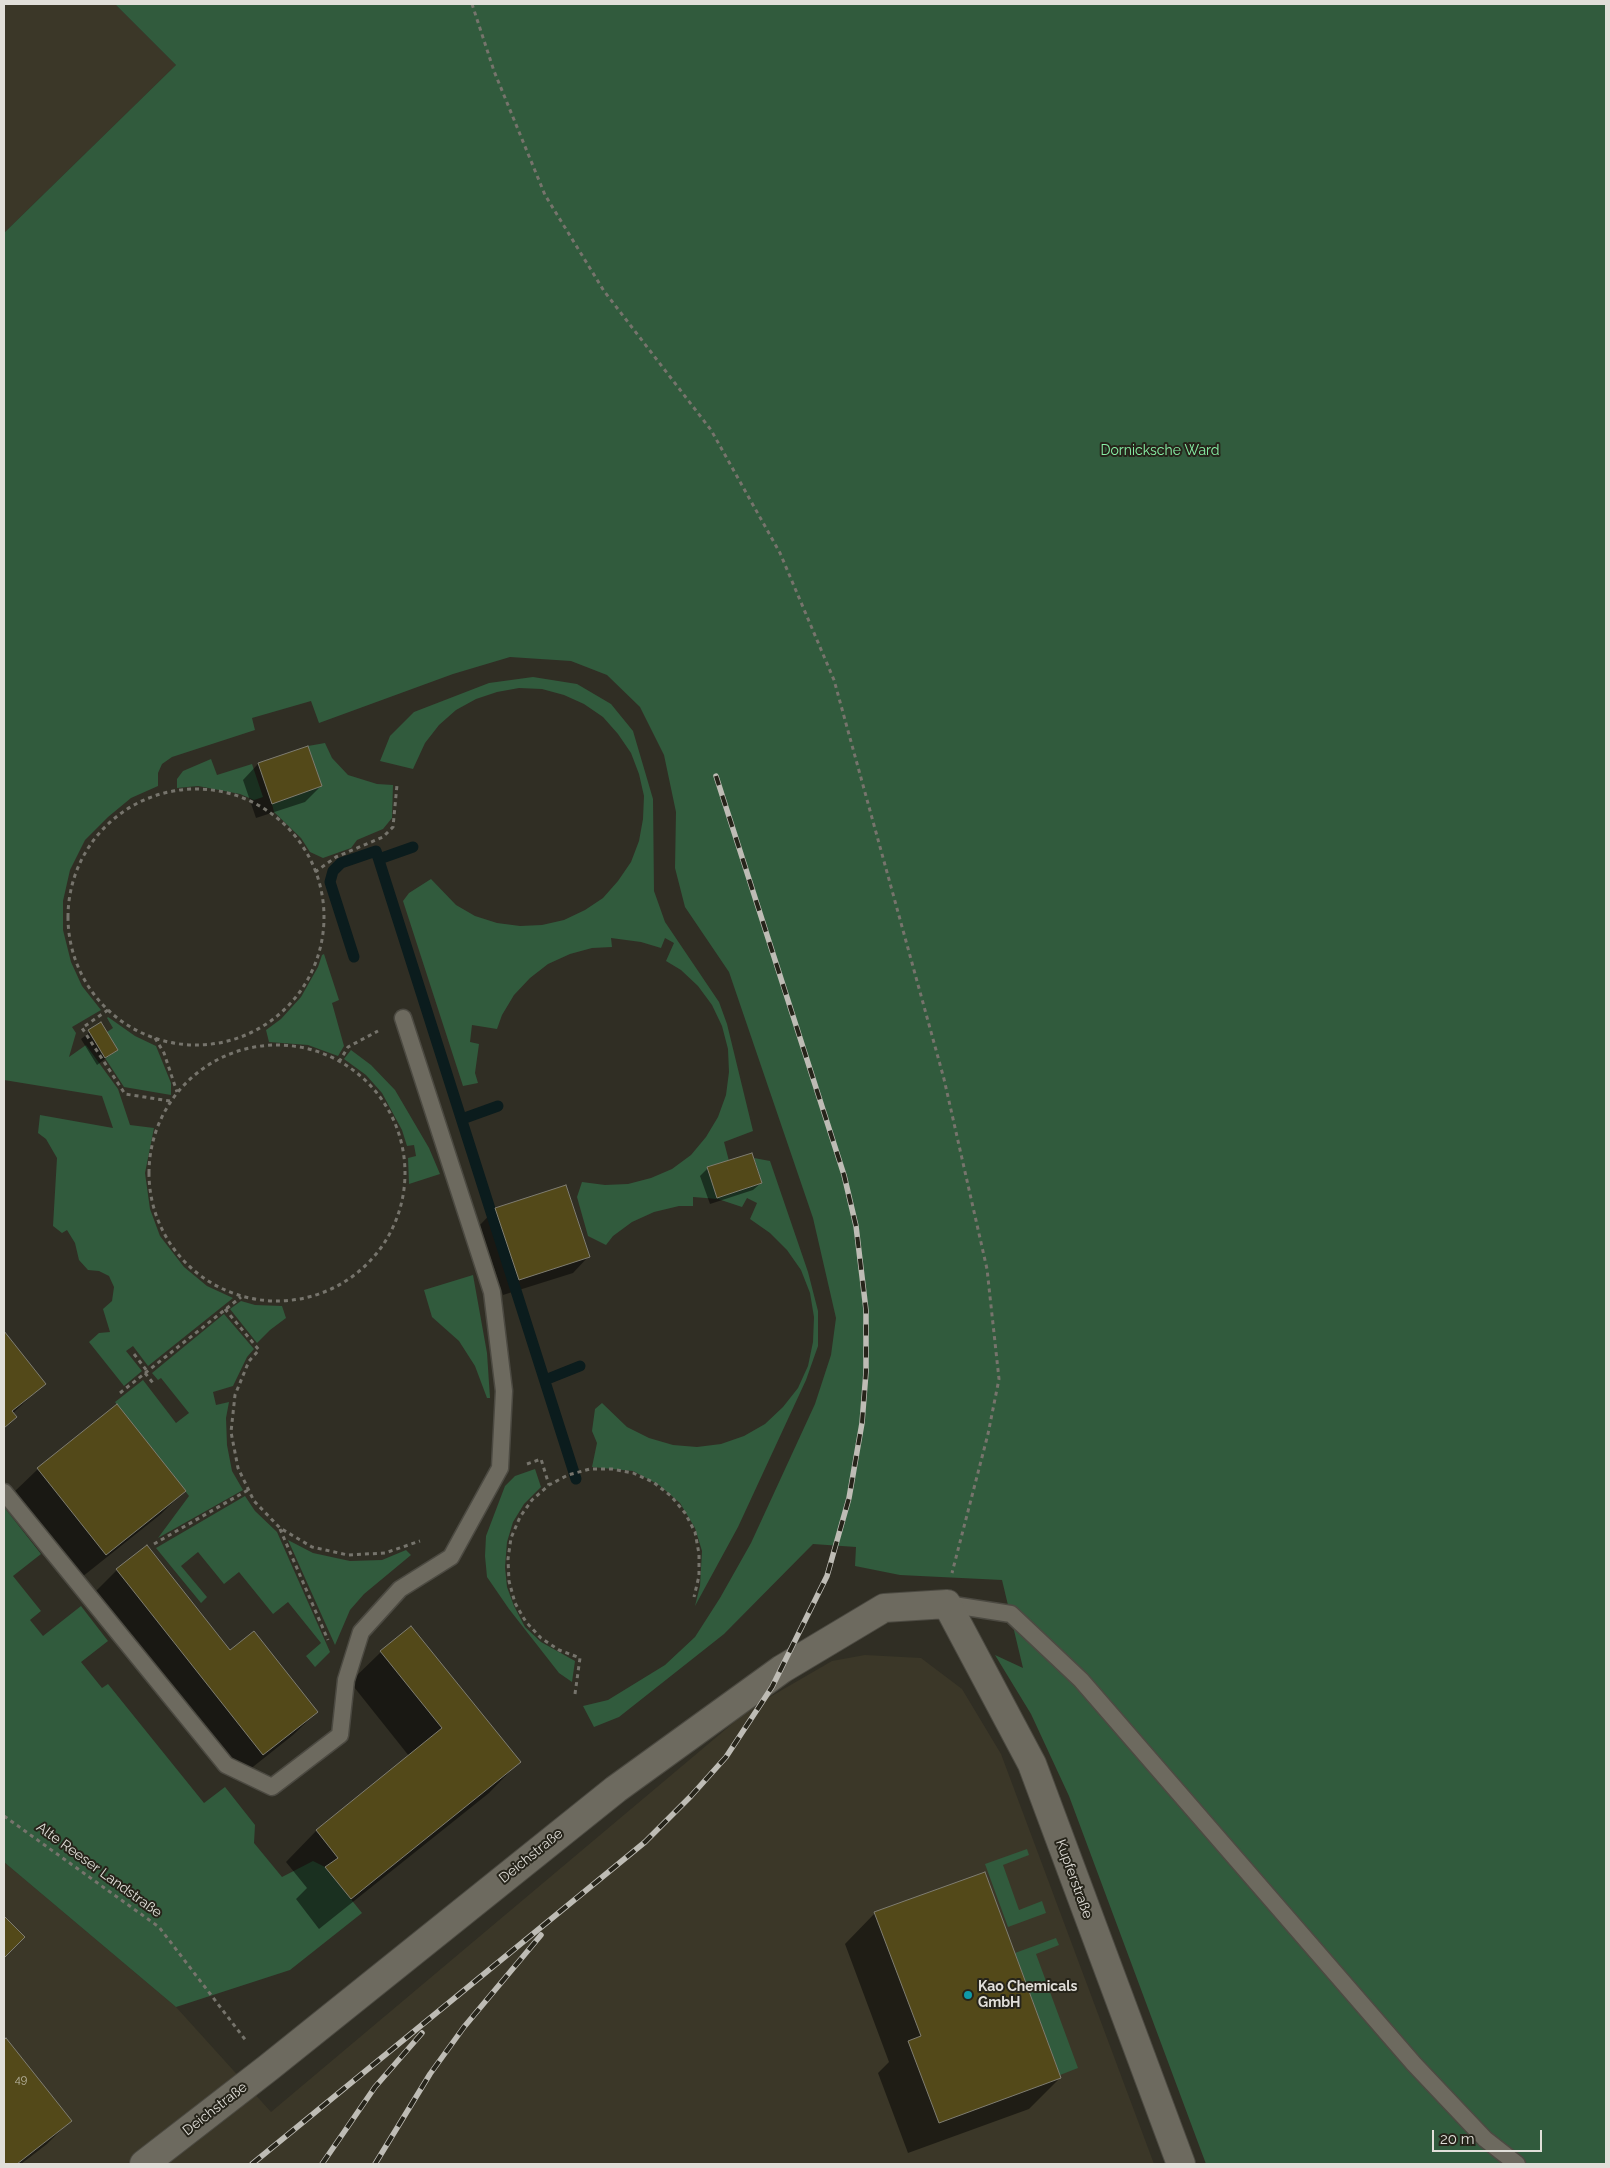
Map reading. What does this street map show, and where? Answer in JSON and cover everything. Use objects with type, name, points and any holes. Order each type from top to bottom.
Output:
[{"type":"street","name":"Deichstraße","points":[[144,2164],[268,2068],[616,1788],[782,1669],[884,1608],[947,1604]]},
{"type":"street","name":"Kupferstraße","points":[[947,1604],[1032,1764],[1180,2164]]},
{"type":"lane","points":[[4,1492],[226,1765],[272,1787],[340,1734],[349,1670],[361,1632],[400,1589],[451,1558],[500,1468],[504,1391],[492,1292],[403,1018]]},
{"type":"lane","points":[[947,1604],[1011,1614],[1081,1680],[1414,2064],[1485,2139],[1517,2164]]},
{"type":"path","points":[[472,4],[494,70],[545,195],[604,291],[711,430],[780,553],[834,680],[944,1079],[987,1269],[999,1379],[988,1434],[953,1567],[947,1604]]},
{"type":"path","points":[[315,872],[336,857],[383,837],[394,827],[397,785]]},
{"type":"path","points":[[175,790],[212,790],[247,800],[278,819],[303,846],[318,879],[324,916],[320,952],[305,985],[282,1013],[251,1034],[216,1044],[180,1045],[144,1035],[113,1016],[108,1010],[89,989],[73,956],[67,919],[72,883],[86,849],[110,821],[140,801],[175,790]]},
{"type":"path","points":[[108,1010],[82,1028],[125,1094],[170,1101]]},
{"type":"path","points":[[339,1062],[348,1047],[403,1018]]},
{"type":"path","points":[[155,1038],[164,1053],[177,1093]]},
{"type":"path","points":[[270,1045],[300,1047],[328,1056],[354,1071],[375,1091],[391,1116],[402,1144],[405,1174],[403,1193],[392,1230],[375,1256],[354,1276],[328,1291],[300,1300],[271,1302],[242,1296],[214,1285],[189,1267],[170,1244],[156,1217],[149,1187],[149,1157],[157,1128],[170,1101],[190,1079],[214,1061],[241,1050],[270,1045]]},
{"type":"path","points":[[120,1393],[242,1296]]},
{"type":"path","points":[[225,1309],[259,1350],[249,1361],[235,1395],[231,1432],[238,1468],[254,1501],[280,1528],[312,1547],[348,1555],[385,1554],[420,1541]]},
{"type":"path","points":[[134,1354],[153,1383]]},
{"type":"path","points":[[575,1694],[580,1658],[559,1650],[541,1638],[526,1622],[513,1596],[509,1581],[508,1559],[511,1538],[524,1511],[532,1500],[549,1485],[568,1475],[590,1469],[612,1469],[633,1473],[647,1479],[671,1496],[685,1513],[695,1532],[700,1554],[699,1576],[694,1598]]},
{"type":"path","points":[[154,1544],[248,1490]]},
{"type":"path","points":[[280,1528],[332,1649],[349,1670]]},
{"type":"path","name":"Alte Reeser Landstraße","points":[[4,1816],[159,1927],[268,2068]]},
{"type":"shaded area","points":[[4,4],[115,4],[176,65],[4,233]]},
{"type":"shaded area","points":[[865,1655],[921,1658],[962,1689],[1001,1754],[1154,2164],[4,2164],[4,1862],[176,2007],[271,2112],[751,1708],[832,1661]]},
{"type":"green space","name":"Dornicksche Ward","points":[[115,4],[1606,4],[1606,2164],[1206,2164],[1069,1796],[1031,1714],[995,1655],[1023,1668],[1002,1580],[900,1575],[855,1566],[856,1547],[813,1544],[724,1634],[619,1717],[594,1727],[583,1706],[608,1700],[665,1665],[695,1637],[720,1598],[751,1543],[815,1404],[831,1355],[836,1318],[813,1218],[729,972],[685,907],[675,868],[676,812],[664,755],[640,707],[607,675],[571,661],[510,657],[453,674],[319,723],[311,701],[252,718],[255,730],[172,757],[162,764],[158,773],[158,786],[131,798],[85,840],[70,870],[63,901],[63,930],[71,962],[82,986],[101,1010],[72,1027],[76,1033],[69,1057],[86,1045],[118,1089],[130,1125],[154,1128],[145,1173],[150,1209],[160,1236],[184,1267],[207,1286],[233,1298],[148,1366],[133,1346],[126,1351],[142,1371],[124,1386],[89,1342],[99,1333],[110,1332],[103,1309],[112,1301],[114,1287],[109,1276],[99,1271],[88,1270],[79,1260],[75,1243],[67,1230],[62,1233],[53,1226],[57,1158],[46,1139],[38,1133],[40,1115],[113,1128],[102,1096],[4,1080],[4,233],[176,65]]},
{"type":"green space","points":[[533,677],[577,684],[611,704],[633,731],[653,799],[654,891],[665,922],[719,1002],[727,1024],[753,1131],[724,1142],[729,1161],[717,1197],[762,1183],[754,1158],[770,1161],[808,1272],[818,1311],[818,1346],[806,1380],[738,1527],[695,1606],[700,1586],[702,1551],[695,1528],[680,1503],[659,1485],[633,1471],[592,1467],[597,1443],[592,1431],[595,1409],[602,1403],[627,1427],[649,1438],[673,1445],[697,1447],[721,1444],[744,1436],[765,1424],[783,1407],[798,1388],[808,1366],[813,1342],[814,1317],[810,1293],[801,1270],[787,1250],[770,1233],[750,1219],[757,1203],[747,1198],[742,1207],[718,1199],[693,1197],[693,1206],[679,1206],[654,1212],[632,1222],[613,1236],[606,1245],[588,1236],[577,1197],[582,1182],[605,1185],[628,1184],[651,1178],[672,1169],[691,1155],[706,1137],[718,1117],[726,1095],[729,1072],[728,1049],[722,1026],[712,1005],[698,986],[681,970],[666,961],[674,943],[665,938],[661,948],[641,942],[611,938],[612,947],[592,948],[570,954],[548,964],[530,978],[514,995],[502,1015],[497,1029],[472,1025],[470,1042],[479,1044],[475,1073],[478,1083],[463,1086],[403,901],[409,893],[431,879],[456,905],[475,916],[497,923],[520,926],[542,925],[564,920],[585,910],[603,898],[631,862],[639,841],[643,819],[644,796],[639,774],[631,753],[603,717],[584,704],[564,695],[542,689],[519,688],[497,692],[476,699],[456,710],[439,725],[425,743],[413,769],[380,761],[390,736],[414,712],[489,683]]},
{"type":"green space","points":[[325,743],[332,758],[348,775],[377,784],[393,785],[392,818],[383,829],[357,840],[351,848],[323,858],[310,852],[301,838],[274,812],[272,804],[322,786],[308,746]]},
{"type":"green space","points":[[211,759],[217,775],[252,764],[263,797],[254,800],[240,794],[198,786],[177,788],[177,779],[183,771]]},
{"type":"green space","points":[[324,954],[339,1000],[332,1003],[344,1046],[338,1056],[308,1045],[269,1042],[266,1030],[281,1019],[301,997]]},
{"type":"green space","points":[[108,1017],[135,1036],[156,1046],[171,1083],[171,1095],[124,1087],[105,1058],[118,1050],[107,1032],[113,1028]]},
{"type":"green space","points":[[351,1050],[371,1065],[395,1090],[429,1148],[440,1174],[409,1184],[408,1158],[416,1156],[414,1145],[407,1146],[402,1130],[382,1093],[366,1075],[344,1059]]},
{"type":"green space","points":[[473,1275],[487,1353],[490,1398],[487,1398],[475,1366],[459,1341],[432,1317],[424,1290]]},
{"type":"green space","points":[[241,1301],[255,1305],[282,1306],[286,1318],[257,1343],[230,1309]]},
{"type":"green space","points":[[224,1314],[254,1349],[247,1357],[233,1386],[213,1392],[216,1405],[229,1402],[226,1418],[227,1445],[232,1471],[243,1490],[158,1538],[189,1496],[115,1402],[143,1380],[176,1423],[189,1413],[161,1378],[158,1380],[152,1373]]},
{"type":"green space","points":[[535,1469],[541,1487],[524,1504],[513,1522],[507,1542],[505,1567],[507,1587],[525,1627],[541,1642],[575,1661],[572,1682],[559,1673],[509,1609],[487,1577],[486,1536],[505,1486],[515,1476]]},
{"type":"green space","points":[[245,1496],[255,1511],[277,1532],[330,1652],[315,1667],[306,1656],[321,1643],[288,1602],[273,1614],[239,1572],[224,1584],[198,1552],[181,1566],[207,1597],[201,1603],[156,1548]]},
{"type":"green space","points":[[4,1507],[41,1554],[13,1576],[41,1611],[30,1620],[43,1636],[81,1606],[108,1641],[81,1662],[102,1688],[108,1684],[204,1803],[225,1787],[255,1825],[254,1843],[282,1877],[313,1861],[325,1867],[362,1913],[290,1970],[176,2007],[4,1862]]},
{"type":"green space","points":[[288,1540],[313,1553],[350,1561],[382,1560],[406,1550],[411,1555],[364,1594],[350,1610],[335,1645]]},
{"type":"green space","points":[[1027,1849],[1029,1855],[1003,1865],[1019,1910],[1042,1901],[1046,1913],[1008,1927],[985,1864]]},
{"type":"green space","points":[[1056,1938],[1059,1945],[1036,1954],[1078,2068],[1060,2075],[1015,1953]]},
{"type":"building","points":[[308,746],[322,786],[272,804],[258,763]]},
{"type":"building","points":[[101,1022],[118,1050],[105,1058],[88,1030]]},
{"type":"building","points":[[752,1153],[762,1183],[717,1198],[707,1167]]},
{"type":"building","points":[[566,1185],[590,1257],[519,1280],[495,1208]]},
{"type":"building","points":[[4,1331],[46,1384],[12,1411],[17,1417],[4,1428]]},
{"type":"building","points":[[117,1404],[186,1491],[106,1555],[37,1468]]},
{"type":"building","points":[[147,1545],[230,1650],[254,1631],[318,1712],[263,1755],[116,1569]]},
{"type":"building","points":[[411,1626],[521,1762],[351,1899],[325,1867],[338,1858],[316,1830],[442,1728],[380,1651]]},
{"type":"building","name":"Kao Chemicals GmbH","points":[[985,1872],[1061,2078],[939,2123],[908,2041],[921,2036],[874,1912]]},
{"type":"building","points":[[4,1916],[25,1937],[4,1958]]},
{"type":"building","points":[[6,2038],[72,2121],[17,2164],[4,2164],[4,2040]]},
{"type":"waterway","points":[[379,859],[413,847]]},
{"type":"waterway","points":[[354,957],[330,882],[333,871],[341,863],[376,851],[576,1479]]},
{"type":"waterway","points":[[462,1119],[498,1106]]},
{"type":"waterway","points":[[545,1380],[580,1366]]},
{"type":"railway","points":[[252,2164],[645,1842],[691,1796],[726,1757],[772,1687],[827,1576],[849,1498],[862,1423],[866,1372],[866,1310],[856,1226],[844,1175],[716,776]]},
{"type":"railway","points":[[375,2164],[430,2074],[464,2027],[541,1935]]},
{"type":"railway","points":[[322,2164],[375,2087],[422,2033]]},
{"type":"place","name":"Kao Chemicals GmbH","points":[[968,1995]]}]
